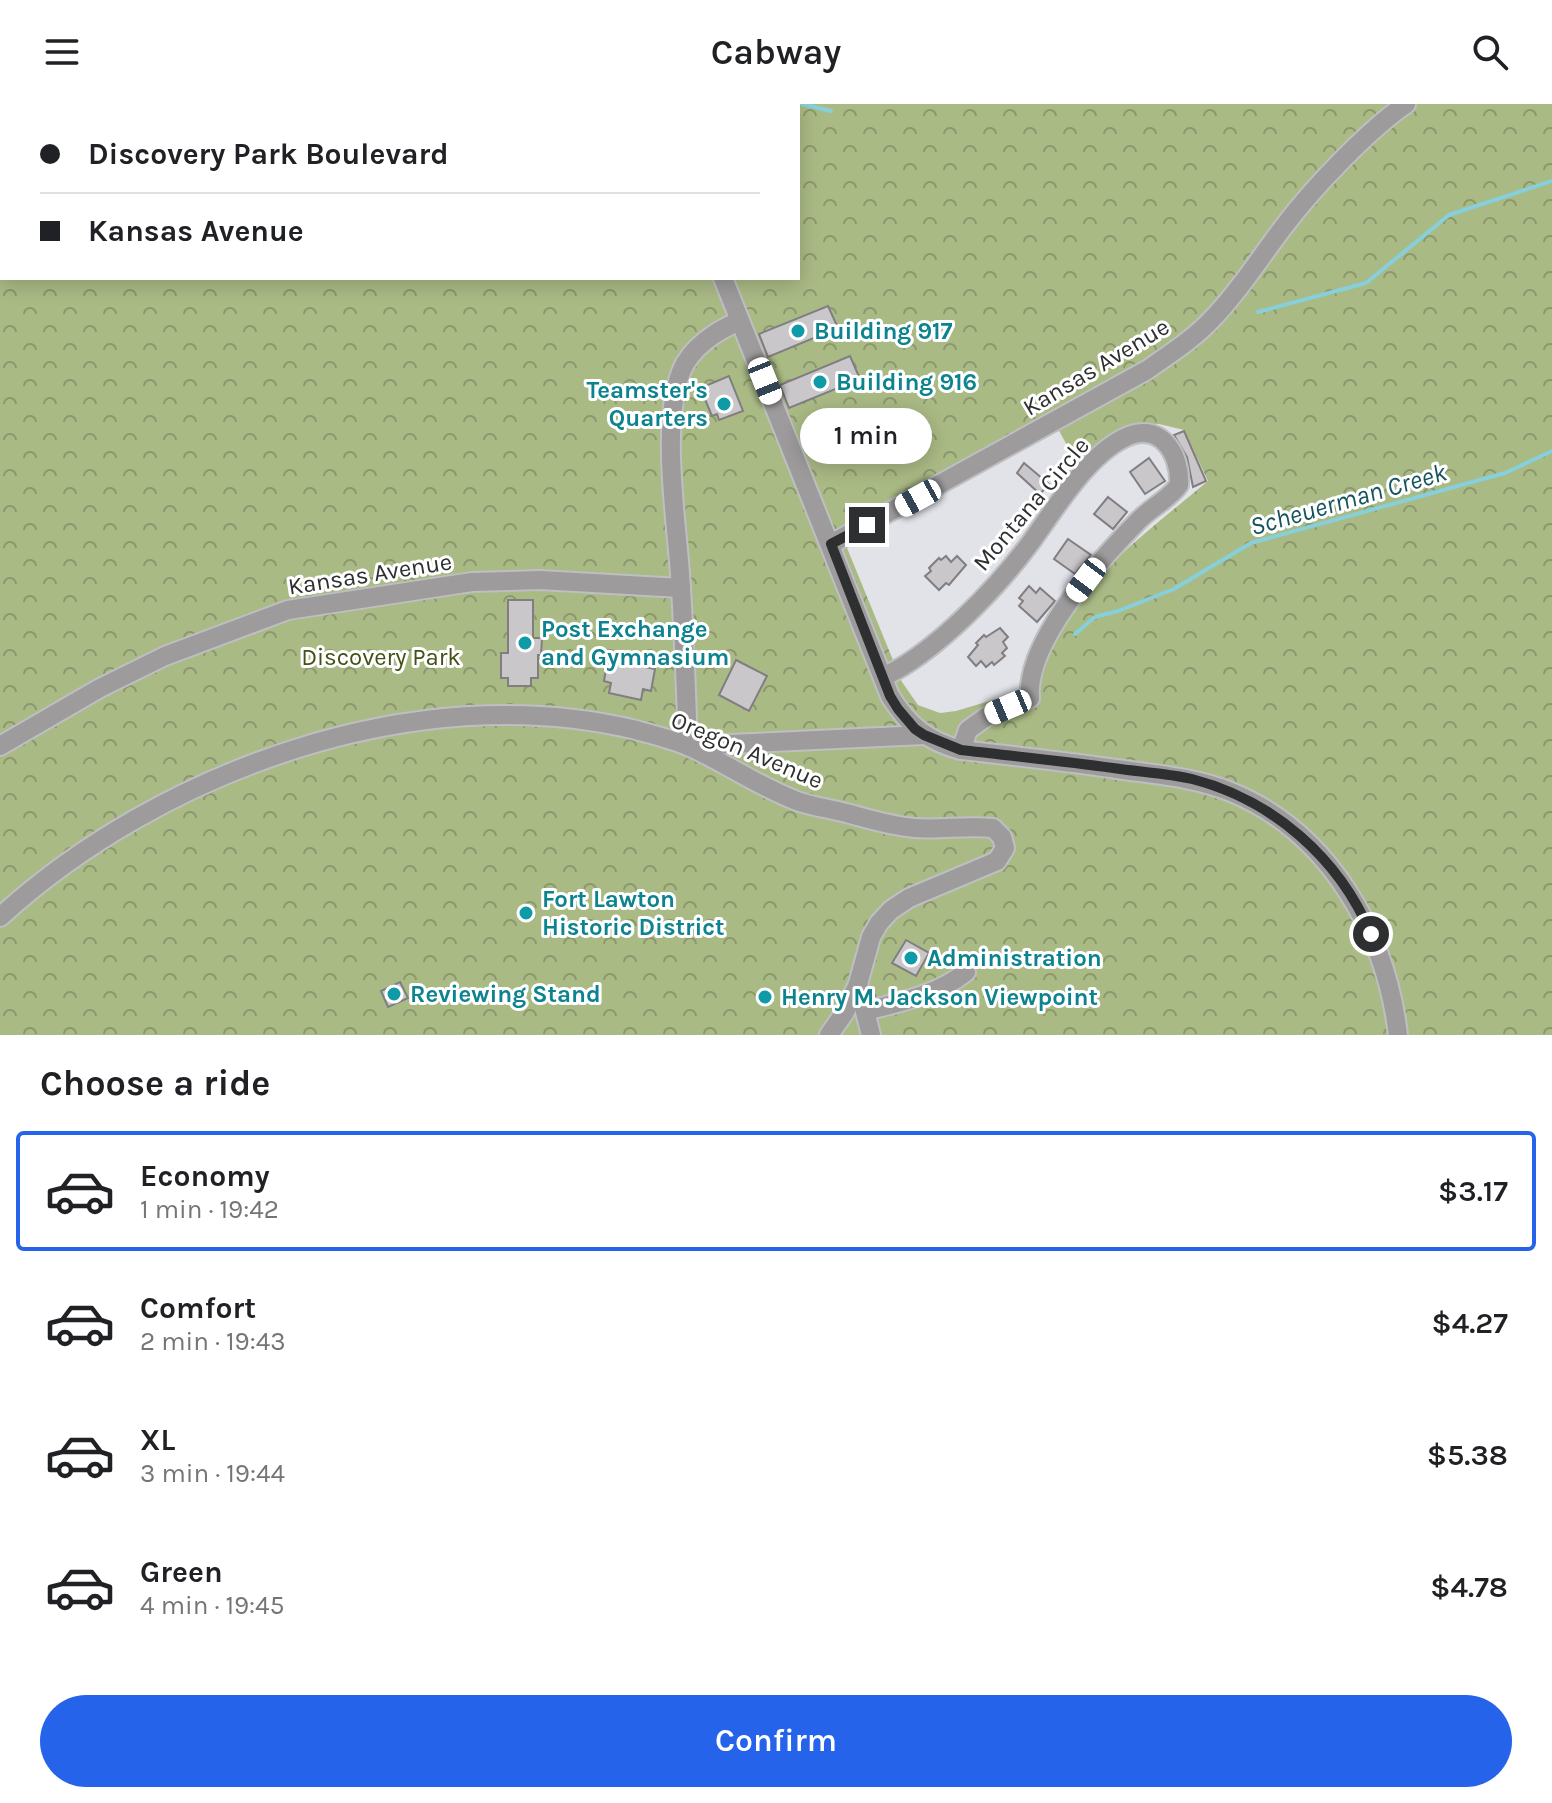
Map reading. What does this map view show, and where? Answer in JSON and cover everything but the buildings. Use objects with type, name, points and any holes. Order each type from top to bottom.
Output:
[{"type":"street","name":"Kansas Avenue","points":[[831,544],[1147,370],[1178,349],[1212,320],[1231,298],[1308,198],[1357,147],[1406,104]]},
{"type":"street","points":[[724,280],[883,677],[898,709],[915,729],[961,750],[1191,779],[1231,792],[1263,808],[1320,854],[1351,896],[1364,918],[1386,973],[1398,1035]]},
{"type":"street","points":[[740,321],[725,327],[691,354],[681,372],[673,415],[673,469],[688,746],[924,735]]},
{"type":"street","name":"Montana Circle","points":[[883,677],[896,671],[939,638],[974,607],[1004,576],[1078,479],[1105,452],[1125,438],[1139,433],[1160,437],[1175,456],[1179,485],[1137,522],[1075,594],[1047,635],[1031,679],[1030,698],[986,717],[968,730],[961,750]]},
{"type":"street","name":"Kansas Avenue","points":[[0,746],[100,688],[165,656],[288,610],[472,582],[543,580],[681,588]]},
{"type":"street","name":"Oregon Avenue","points":[[0,917],[36,884],[86,850],[198,787],[251,765],[359,732],[437,718],[504,715],[570,717],[632,729],[688,746],[765,788],[811,806],[913,828],[993,828],[1002,837],[1003,855],[994,864],[909,898],[891,910],[871,937],[858,984],[871,1035]]},
{"type":"street","points":[[865,1011],[931,992],[951,984],[966,972]]},
{"type":"street","points":[[829,1035],[845,1012],[858,984]]},
{"type":"green space","name":"Discovery Park","points":[[800,104],[1552,104],[1552,1035],[0,1035],[0,280],[800,280]],"holes":[[[1136,424],[1159,424],[1184,430],[1208,481],[1134,543],[1083,594],[1058,630],[1036,687],[956,711],[940,713],[918,705],[902,682],[847,548],[1058,429],[1078,465],[1106,441]]]},
{"type":"waterway","points":[[771,104],[779,104]]},
{"type":"waterway","points":[[802,104],[831,111]]},
{"type":"waterway","name":"Scheuerman Creek","points":[[1258,312],[1366,283],[1449,215],[1552,181]]},
{"type":"waterway","name":"Scheuerman Creek","points":[[1075,634],[1095,617],[1174,589],[1251,543],[1505,473],[1552,451]]},
{"type":"place","name":"Building 917","points":[[798,331]]},
{"type":"place","name":"Building 916","points":[[820,382]]},
{"type":"place","name":"Teamster's Quarters","points":[[724,404]]},
{"type":"place","name":"Post Exchange and Gymnasium","points":[[525,643]]},
{"type":"place","name":"Fort Lawton Historic District","points":[[526,913]]},
{"type":"place","name":"Administration","points":[[911,958]]},
{"type":"place","name":"Reviewing Stand","points":[[394,994]]},
{"type":"place","name":"Henry M. Jackson Viewpoint","points":[[765,997]]},
{"type":"route","points":[[867,525],[831,544],[890,696],[915,729],[930,739],[961,750],[1191,779],[1231,792],[1263,808],[1320,854],[1344,885],[1371,934]]}]
